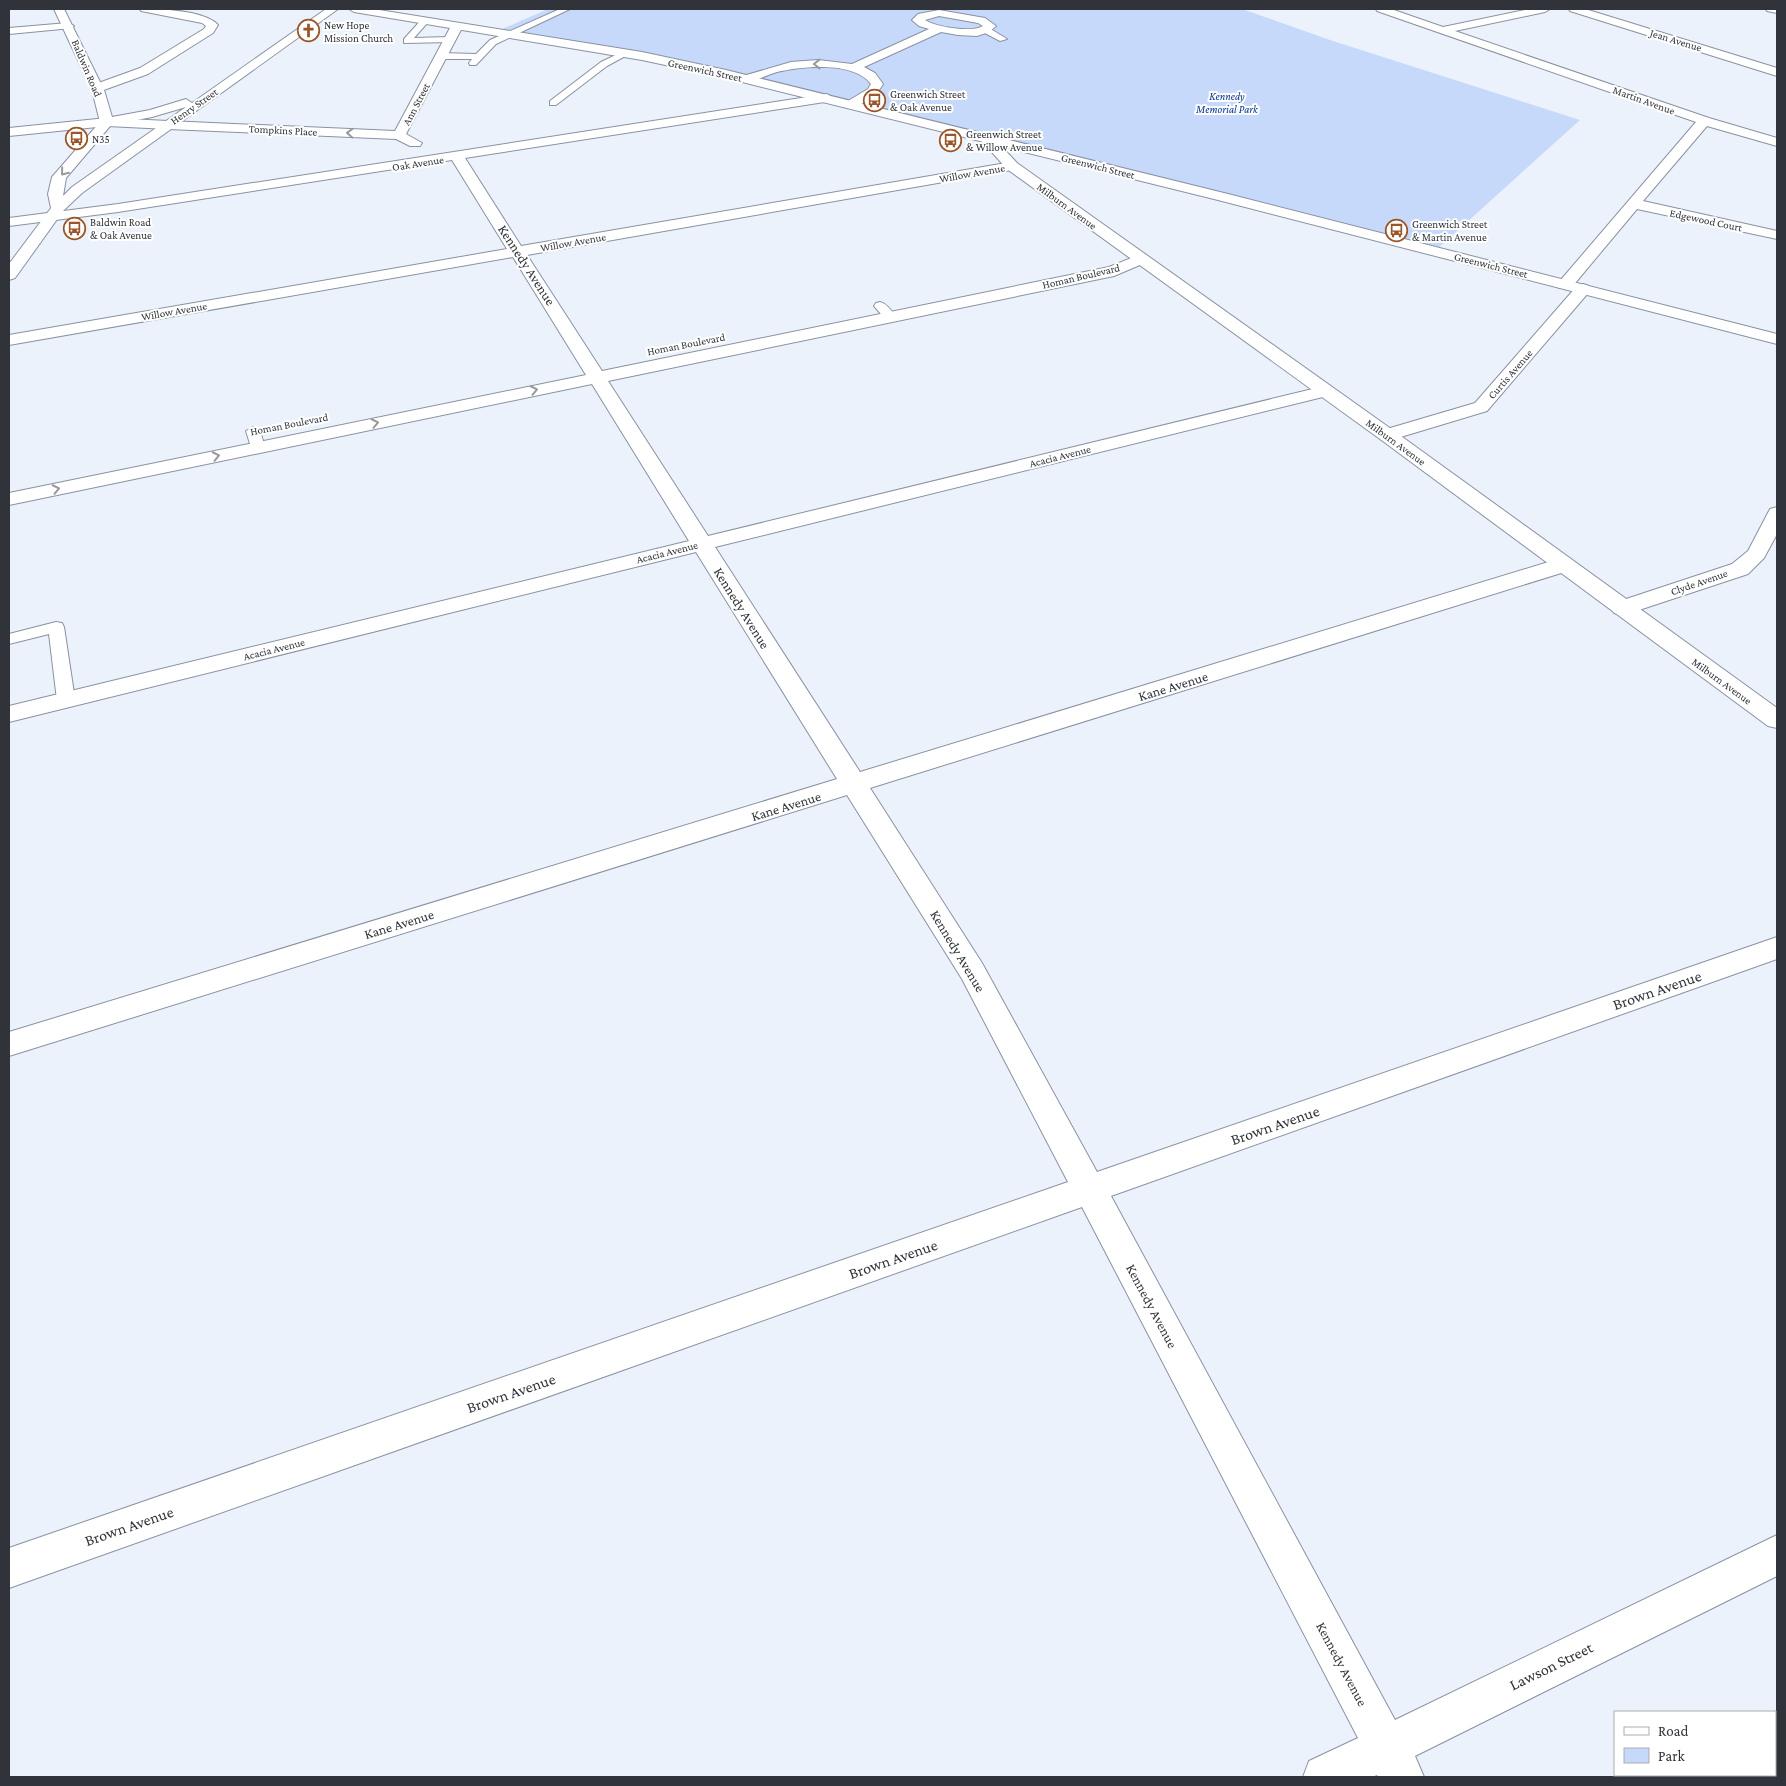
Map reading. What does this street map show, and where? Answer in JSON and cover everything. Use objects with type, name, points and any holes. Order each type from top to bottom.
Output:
[{"type":"street","name":"Baldwin Road","points":[[59,9],[97,88],[107,122]]},
{"type":"street","points":[[97,88],[144,72],[209,31],[212,25],[206,20],[144,9]]},
{"type":"street","name":"Henry Street","points":[[54,212],[99,173],[333,9]]},
{"type":"street","name":"Greenwich Street","points":[[354,9],[625,54],[747,79],[1777,339]]},
{"type":"street","name":"Martin Avenue","points":[[1381,9],[1704,121]]},
{"type":"street","points":[[1444,30],[1545,9]]},
{"type":"street","name":"Jean Avenue","points":[[1574,9],[1777,72]]},
{"type":"street","points":[[1771,9],[1777,10]]},
{"type":"street","points":[[932,14],[952,14],[986,22],[990,26],[986,30],[968,32],[940,28],[923,24],[919,18],[932,14]]},
{"type":"street","points":[[9,31],[68,26]]},
{"type":"street","name":"Ann Street","points":[[452,158],[399,135],[457,26]]},
{"type":"street","points":[[852,68],[940,28]]},
{"type":"street","points":[[747,79],[782,67],[799,65],[836,65],[865,72],[874,78],[876,84],[872,91],[849,104]]},
{"type":"street","points":[[9,132],[107,122],[152,114],[215,91]]},
{"type":"street","name":"Oak Avenue","points":[[9,222],[54,212],[118,208],[452,158],[827,98]]},
{"type":"street","points":[[1565,285],[1636,204],[1704,121],[1777,142]]},
{"type":"street","points":[[9,275],[54,212],[55,194],[59,177],[107,122]]},
{"type":"street","name":"Tompkins Place","points":[[107,122],[399,135]]},
{"type":"street","name":"Willow Avenue","points":[[987,139],[1012,166]]},
{"type":"street","name":"Kennedy Avenue","points":[[452,158],[518,251],[972,971],[1395,1762]]},
{"type":"street","name":"Willow Avenue","points":[[9,340],[1012,166]]},
{"type":"street","name":"Milburn Avenue","points":[[1012,166],[1387,435],[1777,720]]},
{"type":"street","name":"Edgewood Court","points":[[1636,204],[1777,235]]},
{"type":"street","name":"Homan Boulevard","points":[[9,499],[256,439],[885,311],[1114,271],[1141,260]]},
{"type":"street","name":"Curtis Avenue","points":[[1387,435],[1481,407],[1583,289]]},
{"type":"street","name":"Homan Boulevard","points":[[359,410],[593,370]]},
{"type":"street","name":"Acacia Avenue","points":[[9,714],[1325,391]]},
{"type":"street","name":"Homan Boulevard","points":[[234,435],[256,439],[272,427]]},
{"type":"street","name":"Clyde Avenue","points":[[1622,608],[1740,569],[1757,554],[1777,513]]},
{"type":"street","name":"Kane Avenue","points":[[9,1044],[1563,565]]},
{"type":"street","name":"Brown Avenue","points":[[9,1568],[1777,948]]},
{"type":"street","name":"Lawson Street","points":[[1325,1777],[1395,1762],[1777,1555]]},
{"type":"lane","points":[[441,56],[477,60],[493,42],[566,9]]},
{"type":"lane","points":[[425,21],[407,41],[449,40]]},
{"type":"lane","points":[[986,30],[1003,39]]},
{"type":"lane","points":[[553,103],[604,64],[625,54]]},
{"type":"lane","points":[[9,639],[56,627],[66,700]]},
{"type":"green space","name":"Kennedy Memorial Park","points":[[548,9],[1242,9],[1330,40],[1580,120],[1435,251],[727,74],[493,33]]},
{"type":"place","name":"New Hope Mission Church","points":[[308,31]]},
{"type":"place","name":"Greenwich Street & Oak Avenue","points":[[874,100]]},
{"type":"place","name":"N35","points":[[76,139]]},
{"type":"place","name":"Greenwich Street & Willow Avenue","points":[[950,140]]},
{"type":"place","name":"Baldwin Road & Oak Avenue","points":[[74,228]]},
{"type":"place","name":"Greenwich Street & Martin Avenue","points":[[1396,230]]}]
